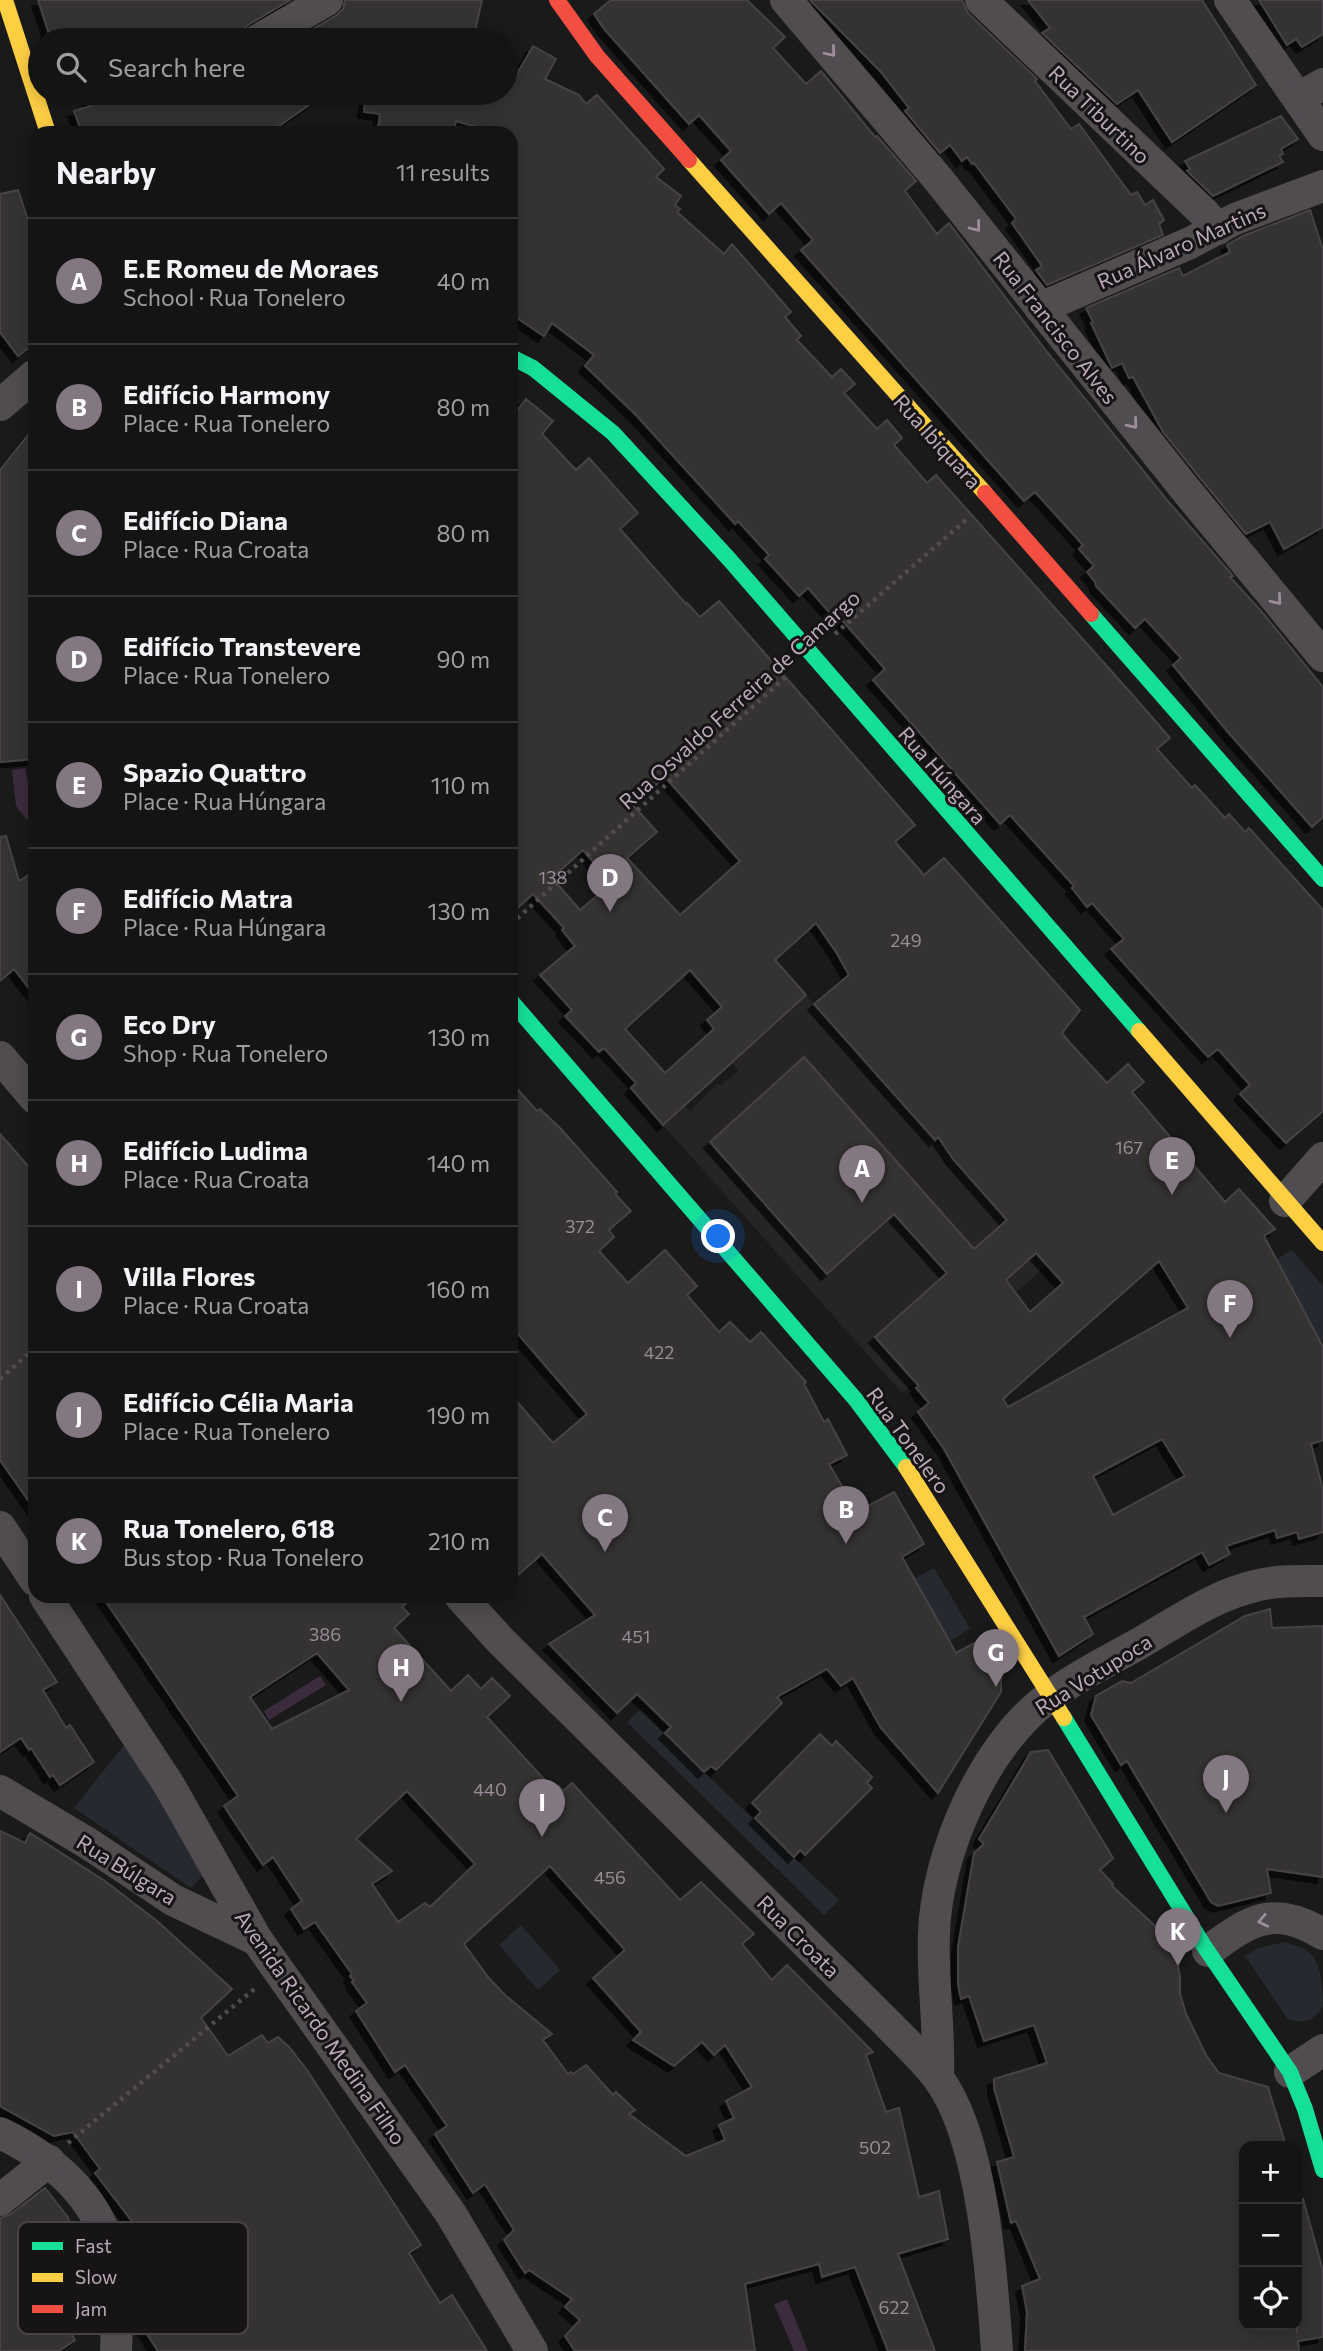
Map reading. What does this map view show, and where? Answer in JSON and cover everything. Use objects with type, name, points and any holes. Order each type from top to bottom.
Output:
[{"type":"street","points":[[5,0],[28,71]]},
{"type":"street","points":[[279,28],[327,0]]},
{"type":"street","name":"Rua Ibiquara","points":[[556,0],[597,56],[1323,879]]},
{"type":"street","name":"Rua Francisco Alves","points":[[786,0],[939,179],[1177,480],[1323,656]]},
{"type":"street","name":"Rua Tiburtino","points":[[981,0],[1218,229]]},
{"type":"street","points":[[1230,0],[1311,91],[1323,135]]},
{"type":"street","points":[[39,105],[46,126]]},
{"type":"street","name":"Rua Álvaro Martins","points":[[1040,308],[1235,219],[1323,186]]},
{"type":"street","name":"Rua Húngara","points":[[518,360],[533,368],[613,433],[729,559],[1323,1243]]},
{"type":"street","points":[[0,405],[28,381]]},
{"type":"street","name":"Rua Tonelero","points":[[518,1009],[856,1400],[905,1466],[1208,1951],[1290,2072]]},
{"type":"street","points":[[0,1057],[28,1090]]},
{"type":"street","points":[[1285,1201],[1323,1158]]},
{"type":"street","points":[[0,1527],[28,1569]]},
{"type":"street","name":"Rua Votupoca","points":[[938,2077],[939,2049],[934,1984],[937,1901],[947,1859],[961,1820],[1002,1744],[1018,1724],[1049,1697],[1215,1600],[1258,1585],[1294,1580],[1323,1581]]},
{"type":"street","name":"Avenida Ricardo Medina Filho","points":[[51,1603],[169,1785],[257,1940],[451,2214],[532,2351]]},
{"type":"street","name":"Rua Croata","points":[[466,1603],[500,1640],[938,2077],[958,2116],[981,2204],[997,2351]]},
{"type":"street","name":"Rua Búlgara","points":[[0,1791],[89,1844],[173,1900],[257,1940]]},
{"type":"street","points":[[1208,1951],[1237,1929],[1258,1920],[1282,1917],[1304,1923],[1323,1934]]},
{"type":"street","points":[[1323,2050],[1290,2072],[1305,2109],[1323,2170]]},
{"type":"street","points":[[0,2133],[49,2161],[84,2197],[99,2222]]},
{"type":"street","points":[[0,2200],[49,2161]]},
{"type":"path","name":"Rua Osvaldo Ferreira de Camargo","points":[[518,918],[990,499]]},
{"type":"path","points":[[0,1379],[28,1354]]},
{"type":"path","points":[[49,2161],[278,1970]]},
{"type":"shaded area","points":[[25,768],[28,779],[28,821],[16,806],[12,770]]},
{"type":"shaded area","points":[[806,995],[1047,1265],[902,1393],[663,1125],[685,1105],[690,1111],[718,1083],[721,1085],[739,1071],[732,1062]]},
{"type":"shaded area","points":[[1292,1250],[1323,1286],[1323,1339],[1320,1341],[1277,1259]]},
{"type":"shaded area","points":[[934,1568],[970,1628],[949,1642],[914,1579]]},
{"type":"shaded area","points":[[320,1676],[326,1685],[269,1720],[264,1711]]},
{"type":"shaded area","points":[[641,1709],[839,1900],[824,1915],[627,1722]]},
{"type":"shaded area","points":[[124,1745],[207,1870],[191,1888],[74,1808]]},
{"type":"shaded area","points":[[521,1925],[560,1970],[538,1990],[499,1945]]},
{"type":"shaded area","points":[[1285,1942],[1308,1951],[1319,1970],[1323,2005],[1313,2018],[1308,2020],[1287,2018],[1245,1956],[1258,1948]]},
{"type":"shaded area","points":[[787,2299],[808,2351],[794,2351],[774,2304]]},
{"type":"building","points":[[38,0],[290,0],[245,28],[47,28]]},
{"type":"building","points":[[345,0],[482,0],[476,28],[315,28],[343,9]]},
{"type":"building","points":[[611,0],[747,0],[785,37],[773,48],[806,84],[821,71],[875,137],[877,136],[916,181],[905,191],[937,234],[949,223],[1047,352],[1323,687],[1323,817],[1312,827],[1173,665],[1181,658],[1145,619],[1135,628],[1096,586],[1087,572],[1094,566],[1079,549],[1083,545],[1035,492],[1024,501],[801,250],[813,240],[781,203],[769,214],[721,160],[731,151],[699,115],[689,124],[604,29],[594,14]]},
{"type":"building","points":[[810,0],[962,0],[968,13],[1037,79],[1035,81],[1071,129],[1079,124],[1131,195],[1137,192],[1145,205],[1153,200],[1164,220],[1159,224],[1163,235],[1047,285],[1036,270],[1042,266],[1012,223],[1016,219],[974,163],[967,157],[962,161],[950,145],[940,153],[905,111],[909,108],[880,71]]},
{"type":"building","points":[[1028,0],[1202,0],[1256,85],[1172,142],[1138,90],[1117,104],[1042,33],[1050,28]]},
{"type":"building","points":[[1259,0],[1323,0],[1323,34],[1302,47],[1296,39],[1287,45]]},
{"type":"building","points":[[533,46],[556,59],[545,79],[579,95],[586,104],[597,95],[664,169],[656,177],[681,196],[675,205],[680,209],[677,212],[724,254],[732,244],[791,312],[785,317],[801,336],[797,340],[832,377],[841,369],[855,384],[844,393],[877,429],[887,420],[902,438],[894,445],[927,483],[936,475],[1170,738],[1157,749],[1192,788],[1195,785],[1225,818],[1229,814],[1245,832],[1249,828],[1323,910],[1323,1111],[1286,1143],[1240,1094],[1250,1085],[1218,1049],[1208,1057],[1111,949],[1124,939],[1092,903],[1087,907],[1072,888],[1074,886],[1010,815],[1000,824],[873,680],[885,669],[833,610],[830,613],[808,588],[799,596],[765,559],[769,555],[738,521],[735,524],[636,415],[585,366],[594,355],[552,323],[544,336],[518,319],[518,126],[474,126],[456,121],[455,126],[378,126],[380,114],[364,112],[365,105],[518,105],[518,72]]},
{"type":"building","points":[[309,105],[279,126],[79,126],[74,111],[91,106]]},
{"type":"building","points":[[1281,116],[1298,139],[1281,149],[1283,154],[1279,156],[1283,162],[1213,196],[1187,171],[1190,169],[1185,161]]},
{"type":"building","points":[[18,190],[28,220],[28,348],[18,356],[0,332],[0,194]]},
{"type":"building","points":[[1310,210],[1323,250],[1323,527],[1284,549],[1270,522],[1246,534],[1163,432],[1133,377],[1129,378],[1122,363],[1112,368],[1086,308],[1179,268],[1183,276],[1230,252],[1227,245],[1243,236]]},
{"type":"building","points":[[526,399],[553,421],[542,434],[576,470],[589,458],[638,513],[620,529],[686,604],[700,617],[719,601],[915,825],[895,842],[924,875],[944,858],[1080,1010],[1062,1033],[1071,1044],[1107,1083],[1128,1064],[1144,1082],[1132,1092],[1225,1202],[1239,1189],[1275,1229],[1264,1236],[1323,1347],[1323,1440],[1311,1444],[1323,1490],[1323,1532],[1299,1539],[1297,1532],[1277,1538],[1275,1530],[1226,1546],[1230,1554],[1209,1565],[1202,1552],[1084,1617],[1093,1634],[1059,1656],[944,1449],[918,1412],[929,1403],[916,1388],[919,1386],[875,1337],[947,1273],[894,1214],[827,1274],[710,1142],[804,1057],[974,1249],[1007,1220],[953,1159],[938,1137],[935,1140],[814,1004],[849,975],[816,923],[775,960],[806,995],[663,1125],[631,1088],[636,1083],[604,1048],[599,1052],[565,1016],[572,1010],[540,975],[575,946],[562,930],[564,928],[533,894],[518,908],[518,410]],"holes":[[[665,777],[740,861],[680,915],[627,858],[657,832],[633,805]],[[583,850],[612,883],[580,910],[552,878]],[[690,970],[722,1007],[707,1020],[714,1029],[665,1073],[625,1029]],[[1036,1253],[1063,1283],[1030,1312],[1006,1280]],[[1159,1261],[1188,1308],[1008,1407],[1003,1399]],[[1162,1439],[1185,1476],[1113,1515],[1093,1476]]]},
{"type":"building","points":[[28,435],[28,760],[0,762],[0,470]]},
{"type":"building","points":[[6,836],[19,881],[28,875],[28,987],[14,969],[0,981],[0,837]]},
{"type":"building","points":[[518,1090],[537,1111],[540,1109],[561,1129],[631,1211],[609,1230],[614,1237],[599,1251],[628,1283],[665,1250],[697,1286],[687,1295],[719,1332],[730,1322],[750,1342],[761,1332],[806,1382],[804,1384],[824,1422],[828,1419],[847,1455],[829,1464],[857,1512],[894,1492],[924,1544],[902,1557],[956,1653],[978,1641],[1001,1677],[1001,1692],[938,1793],[881,1728],[853,1678],[841,1686],[827,1669],[777,1697],[782,1703],[716,1770],[711,1766],[704,1772],[665,1733],[671,1727],[637,1694],[617,1713],[549,1644],[595,1615],[542,1554],[518,1575],[518,1403],[553,1443],[587,1414],[518,1334]]},
{"type":"building","points":[[0,1134],[28,1166],[28,1500],[0,1460]]},
{"type":"building","points":[[0,1595],[57,1682],[43,1690],[66,1728],[70,1725],[94,1762],[60,1785],[53,1775],[50,1777],[21,1738],[0,1752]]},
{"type":"building","points":[[107,1603],[406,1603],[402,1607],[409,1614],[394,1628],[451,1691],[468,1675],[481,1689],[492,1678],[510,1696],[487,1717],[555,1791],[559,1786],[563,1791],[572,1783],[680,1900],[701,1882],[754,1934],[742,1944],[772,1980],[787,1965],[873,2052],[866,2055],[886,2112],[899,2108],[919,2197],[939,2191],[948,2239],[898,2254],[935,2351],[888,2351],[855,2267],[822,2277],[819,2264],[745,2284],[755,2351],[575,2351],[565,2336],[580,2320],[565,2307],[572,2299],[529,2270],[525,2273],[504,2240],[514,2230],[485,2184],[473,2193],[435,2134],[447,2126],[405,2065],[395,2072],[356,2011],[367,2003],[352,1982],[352,1974],[315,1922],[304,1929],[291,1909],[302,1901],[273,1857],[263,1865],[224,1806],[238,1796]],"holes":[[[317,1653],[349,1690],[272,1729],[250,1697]],[[407,1791],[475,1864],[430,1907],[425,1903],[398,1922],[372,1884],[392,1871],[356,1839]],[[550,1866],[625,1950],[593,1978],[641,2032],[633,2040],[674,2066],[702,2042],[714,2055],[725,2045],[752,2087],[726,2101],[734,2118],[719,2125],[725,2140],[686,2156],[629,2114],[635,2110],[616,2092],[613,2095],[586,2065],[573,2074],[568,2074],[543,2040],[552,2034],[505,1995],[464,1944]]]},
{"type":"building","points":[[1270,1609],[1272,1628],[1323,1626],[1323,1877],[1267,1869],[1271,1893],[1218,1906],[1211,1902],[1127,1761],[1121,1765],[1091,1715],[1096,1696],[1122,1681],[1131,1683],[1245,1616]]},
{"type":"building","points":[[820,1734],[832,1746],[836,1741],[872,1777],[867,1783],[872,1788],[805,1855],[800,1850],[794,1857],[755,1818],[761,1812],[752,1803]]},
{"type":"building","points":[[1048,1750],[1113,1858],[1100,1870],[1112,1886],[1155,1926],[1177,1962],[1180,1994],[1186,2014],[1206,2055],[1219,2073],[1268,2087],[1284,2141],[1239,2141],[1239,2330],[1297,2330],[1297,2333],[1297,2330],[1302,2330],[1303,2199],[1323,2271],[1323,2337],[1298,2341],[1299,2351],[1025,2351],[1027,2312],[1022,2286],[1040,2279],[1016,2221],[1011,2223],[1008,2210],[997,2162],[1014,2157],[994,2088],[994,2079],[1047,2063],[1034,2025],[984,2041],[969,1996],[961,1999],[958,1984],[958,1947],[974,1853],[984,1844],[979,1839],[1031,1752]]},
{"type":"building","points":[[0,1831],[25,1843],[30,1833],[105,1881],[157,1921],[232,1989],[201,2018],[228,2056],[262,2035],[268,2043],[278,2037],[289,2047],[307,2070],[421,2245],[409,2253],[440,2303],[452,2295],[487,2351],[158,2351],[147,2334],[248,2334],[248,2222],[132,2222],[95,2173],[100,2169],[73,2132],[54,2136],[0,2106]]},
{"type":"building","points":[[45,2188],[70,2222],[18,2222],[18,2334],[75,2334],[72,2335],[75,2340],[59,2351],[0,2351],[0,2218],[11,2214]]},
{"type":"traffic: fast","points":[[518,360],[533,368],[613,433],[729,559],[1139,1031]]},
{"type":"traffic: fast","points":[[1091,614],[1323,879]]},
{"type":"traffic: fast","points":[[518,1009],[856,1400],[906,1467]]},
{"type":"traffic: fast","points":[[1064,1718],[1204,1946],[1290,2072],[1305,2109],[1323,2170]]},
{"type":"traffic: slow","points":[[5,0],[28,71]]},
{"type":"traffic: slow","points":[[39,105],[46,126]]},
{"type":"traffic: slow","points":[[689,160],[985,493]]},
{"type":"traffic: slow","points":[[1139,1031],[1323,1243]]},
{"type":"traffic: slow","points":[[906,1467],[1064,1718]]},
{"type":"traffic: jam","points":[[557,0],[597,56],[689,160]]},
{"type":"traffic: jam","points":[[985,493],[1091,614]]},
{"type":"place","name":"Edifício Transtevere","points":[[610,912]]},
{"type":"place","name":"Spazio Quattro","points":[[1172,1195]]},
{"type":"place","name":"E.E Romeu de Moraes","points":[[862,1203]]},
{"type":"place","name":"Edifício Matra","points":[[1230,1338]]},
{"type":"place","name":"Edifício Harmony","points":[[846,1544]]},
{"type":"place","name":"Edifício Diana","points":[[605,1552]]},
{"type":"place","name":"Eco Dry","points":[[996,1687]]},
{"type":"place","name":"Edifício Ludima","points":[[401,1702]]},
{"type":"place","name":"Edifício Célia Maria","points":[[1226,1813]]},
{"type":"place","name":"Villa Flores","points":[[542,1837]]},
{"type":"place","name":"Rua Tonelero, 618","points":[[1178,1966]]}]
